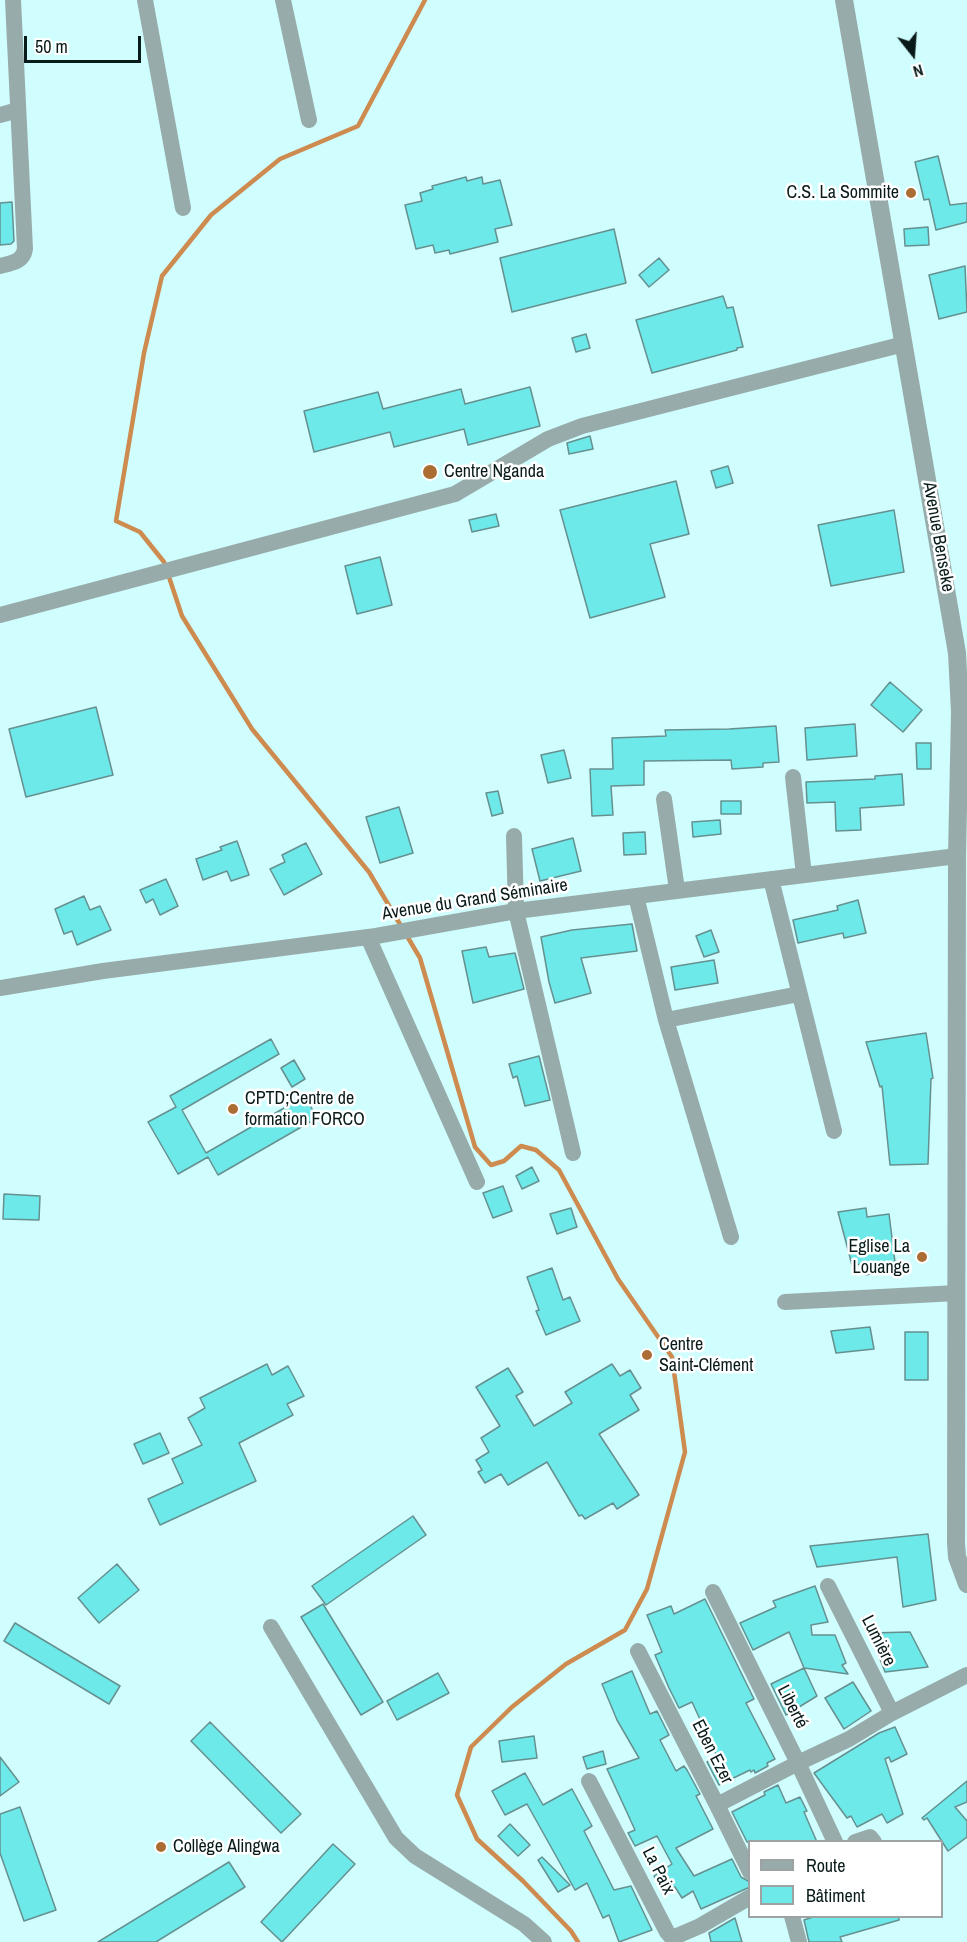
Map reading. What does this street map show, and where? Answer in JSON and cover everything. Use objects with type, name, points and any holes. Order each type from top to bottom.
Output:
[{"type":"street","points":[[0,266],[18,261],[22,258],[25,249],[13,0]]},
{"type":"street","points":[[145,0],[183,208]]},
{"type":"street","points":[[283,0],[309,120]]},
{"type":"street","name":"Avenue Benseke","points":[[844,0],[957,653],[960,712],[957,856],[962,1063],[957,1293],[956,1543],[957,1557],[967,1584]]},
{"type":"street","points":[[0,114],[18,110]]},
{"type":"street","points":[[0,615],[454,494],[548,439],[582,426],[904,344]]},
{"type":"street","points":[[793,777],[804,875]]},
{"type":"street","points":[[664,800],[677,890]]},
{"type":"street","points":[[514,836],[516,911],[573,1153]]},
{"type":"street","name":"Avenue du Grand Séminaire","points":[[0,988],[103,971],[372,937],[516,911],[957,856]]},
{"type":"street","points":[[771,879],[834,1131]]},
{"type":"street","points":[[636,896],[666,1020],[731,1237]]},
{"type":"street","points":[[372,937],[477,1182]]},
{"type":"street","points":[[666,1020],[799,994]]},
{"type":"street","points":[[785,1302],[957,1293]]},
{"type":"street","name":"Lumière","points":[[828,1586],[892,1713]]},
{"type":"street","name":"Liberté","points":[[712,1592],[834,1840]]},
{"type":"street","points":[[271,1627],[396,1838],[415,1856],[536,1932],[544,1942]]},
{"type":"street","name":"Eben Ezer","points":[[639,1651],[748,1868]]},
{"type":"street","points":[[717,1805],[849,1739],[892,1713],[967,1675]]},
{"type":"street","name":"La Paix","points":[[589,1781],[669,1935],[672,1938],[702,1934]]},
{"type":"street","points":[[702,1934],[748,1899]]},
{"type":"street","points":[[792,1918],[799,1942]]},
{"type":"building","points":[[938,156],[950,205],[967,203],[967,222],[936,230],[929,199],[924,200],[915,162]]},
{"type":"building","points":[[466,177],[467,181],[482,177],[483,184],[500,180],[512,225],[495,229],[498,242],[450,254],[449,250],[435,253],[433,245],[416,249],[405,205],[422,201],[420,193],[433,189],[432,186]]},
{"type":"building","points":[[12,202],[14,241],[11,244],[0,245],[0,203]]},
{"type":"building","points":[[928,227],[929,245],[905,246],[904,229]]},
{"type":"building","points":[[614,229],[626,283],[512,312],[500,258]]},
{"type":"building","points":[[659,258],[669,270],[649,287],[639,275]]},
{"type":"building","points":[[965,266],[967,312],[939,319],[929,275]]},
{"type":"building","points":[[723,296],[727,308],[733,307],[743,347],[652,373],[636,320]]},
{"type":"building","points":[[586,334],[590,348],[576,352],[572,338]]},
{"type":"building","points":[[530,387],[540,426],[468,445],[464,429],[394,447],[390,432],[314,452],[304,411],[378,392],[383,409],[461,389],[465,404]]},
{"type":"building","points":[[590,436],[593,449],[569,454],[567,443]]},
{"type":"building","points":[[728,466],[733,483],[716,488],[711,471]]},
{"type":"building","points":[[676,481],[689,534],[650,544],[665,597],[590,618],[560,510]]},
{"type":"building","points":[[894,510],[904,572],[831,586],[818,525]]},
{"type":"building","points":[[496,514],[499,526],[472,532],[469,520]]},
{"type":"building","points":[[380,557],[392,605],[357,614],[345,566]]},
{"type":"building","points":[[890,682],[922,710],[903,732],[871,705]]},
{"type":"building","points":[[96,707],[113,775],[26,797],[9,729]]},
{"type":"building","points":[[855,724],[857,756],[807,760],[805,728]]},
{"type":"building","points":[[776,726],[779,762],[763,763],[763,767],[732,769],[731,760],[644,761],[644,785],[611,786],[613,815],[592,816],[590,769],[613,769],[612,738],[666,736],[665,730]]},
{"type":"building","points":[[916,743],[931,743],[931,769],[917,769]]},
{"type":"building","points":[[564,750],[571,778],[548,783],[541,755]]},
{"type":"building","points":[[902,774],[904,805],[860,808],[861,830],[836,831],[835,802],[807,803],[806,782],[875,779],[875,776]]},
{"type":"building","points":[[498,791],[503,813],[492,816],[486,793]]},
{"type":"building","points":[[721,801],[741,801],[741,814],[721,814]]},
{"type":"building","points":[[399,807],[413,853],[380,863],[366,817]]},
{"type":"building","points":[[720,820],[721,834],[693,837],[692,822]]},
{"type":"building","points":[[645,832],[646,854],[624,855],[623,833]]},
{"type":"building","points":[[573,838],[581,871],[540,881],[532,849]]},
{"type":"building","points":[[237,841],[249,875],[231,881],[227,871],[203,880],[196,859],[222,850],[220,847]]},
{"type":"building","points":[[306,843],[322,874],[284,895],[270,869],[285,862],[282,855]]},
{"type":"building","points":[[166,879],[178,906],[160,915],[153,899],[146,903],[140,890]]},
{"type":"building","points":[[84,896],[90,910],[100,906],[111,930],[77,945],[72,931],[64,934],[55,909]]},
{"type":"building","points":[[858,900],[866,933],[844,938],[843,933],[798,943],[793,920],[838,910],[837,906]]},
{"type":"building","points":[[632,924],[637,951],[581,958],[591,993],[555,1003],[541,937],[572,930]]},
{"type":"building","points":[[711,930],[719,952],[704,957],[696,936]]},
{"type":"building","points":[[486,947],[489,957],[515,953],[524,989],[473,1003],[462,951]]},
{"type":"building","points":[[714,960],[718,983],[675,990],[671,967]]},
{"type":"building","points":[[926,1033],[933,1078],[931,1079],[928,1164],[890,1165],[882,1086],[880,1087],[866,1042]]},
{"type":"building","points":[[271,1039],[279,1054],[182,1110],[206,1153],[305,1096],[317,1118],[218,1175],[208,1157],[178,1174],[148,1122],[176,1107],[170,1096]]},
{"type":"building","points":[[539,1056],[550,1100],[525,1106],[517,1076],[513,1078],[509,1064]]},
{"type":"building","points":[[294,1060],[305,1079],[292,1087],[281,1068]]},
{"type":"building","points":[[532,1167],[539,1181],[522,1189],[516,1176]]},
{"type":"building","points":[[503,1186],[512,1211],[493,1218],[483,1193]]},
{"type":"building","points":[[4,1194],[40,1196],[39,1220],[3,1219]]},
{"type":"building","points":[[571,1208],[577,1227],[557,1234],[550,1214]]},
{"type":"building","points":[[866,1208],[867,1217],[889,1214],[895,1262],[878,1263],[879,1272],[866,1275],[865,1264],[852,1265],[838,1212]]},
{"type":"building","points":[[552,1268],[563,1300],[570,1297],[580,1321],[546,1335],[536,1311],[539,1310],[527,1277]]},
{"type":"building","points":[[870,1327],[874,1349],[836,1353],[831,1331]]},
{"type":"building","points":[[905,1332],[928,1332],[928,1380],[905,1380]]},
{"type":"building","points":[[267,1364],[272,1375],[288,1366],[304,1396],[287,1404],[293,1415],[239,1443],[256,1481],[160,1525],[148,1499],[183,1483],[172,1459],[202,1445],[188,1418],[205,1408],[200,1398]]},
{"type":"building","points":[[612,1364],[620,1376],[630,1370],[641,1388],[630,1395],[639,1410],[599,1434],[639,1495],[617,1509],[613,1503],[585,1519],[582,1515],[579,1516],[547,1462],[508,1485],[501,1474],[485,1483],[478,1472],[482,1470],[476,1460],[489,1452],[481,1438],[500,1426],[476,1387],[508,1368],[523,1392],[516,1396],[534,1426],[572,1403],[565,1392]]},
{"type":"building","points":[[160,1433],[169,1453],[143,1464],[134,1444]]},
{"type":"building","points":[[413,1516],[426,1535],[326,1605],[312,1586]]},
{"type":"building","points":[[928,1534],[936,1600],[903,1607],[897,1557],[817,1567],[810,1546]]},
{"type":"building","points":[[117,1564],[139,1590],[99,1623],[78,1598]]},
{"type":"building","points":[[815,1586],[828,1622],[811,1625],[812,1635],[835,1635],[846,1663],[842,1665],[848,1674],[804,1668],[789,1632],[753,1650],[740,1623],[776,1607],[773,1601]]},
{"type":"building","points":[[705,1599],[754,1699],[746,1703],[775,1759],[755,1773],[754,1770],[751,1772],[750,1770],[719,1785],[707,1762],[717,1757],[715,1752],[692,1702],[679,1708],[669,1688],[655,1655],[662,1652],[647,1615],[671,1606],[674,1614]]},
{"type":"building","points":[[323,1604],[383,1702],[361,1715],[301,1617]]},
{"type":"building","points":[[15,1623],[120,1686],[109,1704],[4,1641]]},
{"type":"building","points":[[910,1632],[928,1667],[885,1672],[870,1633]]},
{"type":"building","points":[[804,1668],[817,1696],[786,1715],[771,1684]]},
{"type":"building","points":[[632,1671],[650,1714],[657,1711],[669,1735],[660,1740],[676,1771],[684,1766],[700,1794],[696,1796],[713,1829],[676,1848],[694,1876],[732,1859],[741,1877],[748,1881],[748,1888],[701,1909],[693,1891],[682,1898],[675,1887],[665,1893],[654,1876],[672,1864],[657,1836],[635,1846],[628,1833],[635,1830],[607,1769],[639,1758],[617,1720],[602,1684]]},
{"type":"building","points":[[438,1673],[449,1693],[397,1720],[387,1701]]},
{"type":"building","points":[[853,1682],[871,1711],[844,1729],[825,1698]]},
{"type":"building","points":[[210,1722],[301,1814],[281,1833],[191,1741]]},
{"type":"building","points":[[895,1727],[907,1754],[891,1762],[889,1757],[885,1759],[903,1814],[887,1823],[882,1814],[857,1827],[851,1816],[847,1818],[814,1773],[879,1733]]},
{"type":"building","points":[[534,1736],[537,1758],[502,1762],[499,1741]]},
{"type":"building","points":[[603,1751],[606,1764],[587,1769],[583,1757]]},
{"type":"building","points":[[0,1757],[19,1782],[0,1796]]},
{"type":"building","points":[[525,1773],[543,1805],[572,1789],[592,1826],[584,1831],[614,1890],[631,1886],[652,1930],[619,1942],[609,1915],[603,1918],[587,1883],[575,1890],[527,1804],[505,1815],[492,1791]]},
{"type":"building","points":[[967,1781],[967,1802],[955,1807],[967,1821],[967,1837],[948,1851],[927,1818],[924,1820],[922,1818]]},
{"type":"building","points":[[778,1785],[786,1803],[800,1797],[816,1840],[748,1840],[747,1842],[732,1812],[765,1795],[764,1792]]},
{"type":"building","points":[[20,1807],[56,1910],[24,1921],[0,1853],[0,1814]]},
{"type":"building","points":[[510,1824],[530,1845],[518,1856],[498,1836]]},
{"type":"building","points":[[333,1844],[355,1864],[282,1942],[261,1922]]},
{"type":"building","points":[[542,1857],[570,1885],[558,1892],[538,1860]]},
{"type":"building","points":[[229,1862],[245,1887],[156,1942],[98,1942]]},
{"type":"building","points":[[735,1918],[742,1942],[711,1942],[709,1933]]},
{"type":"building","points":[[810,1918],[899,1918],[899,1920],[840,1937],[842,1942],[809,1942],[804,1920]]},
{"type":"waterway","points":[[425,0],[358,126],[280,159],[211,215],[162,276],[144,353],[116,521],[140,532],[164,562],[182,616],[252,729],[369,872],[420,958],[475,1147],[491,1165],[504,1161],[521,1146],[536,1150],[559,1170],[618,1279],[672,1357],[685,1452],[647,1589],[625,1630],[566,1664],[512,1707],[471,1747],[457,1795],[477,1839],[523,1881],[571,1931],[578,1942]]},
{"type":"place","name":"C.S. La Sommite","points":[[911,193]]},
{"type":"place","name":"Centre Nganda","points":[[430,472]]},
{"type":"place","name":"CPTD;Centre de formation FORCO","points":[[233,1109]]},
{"type":"place","name":"Eglise La Louange","points":[[922,1257]]},
{"type":"place","name":"Centre Saint-Clément","points":[[647,1355]]},
{"type":"place","name":"Collège Alingwa","points":[[161,1847]]}]
